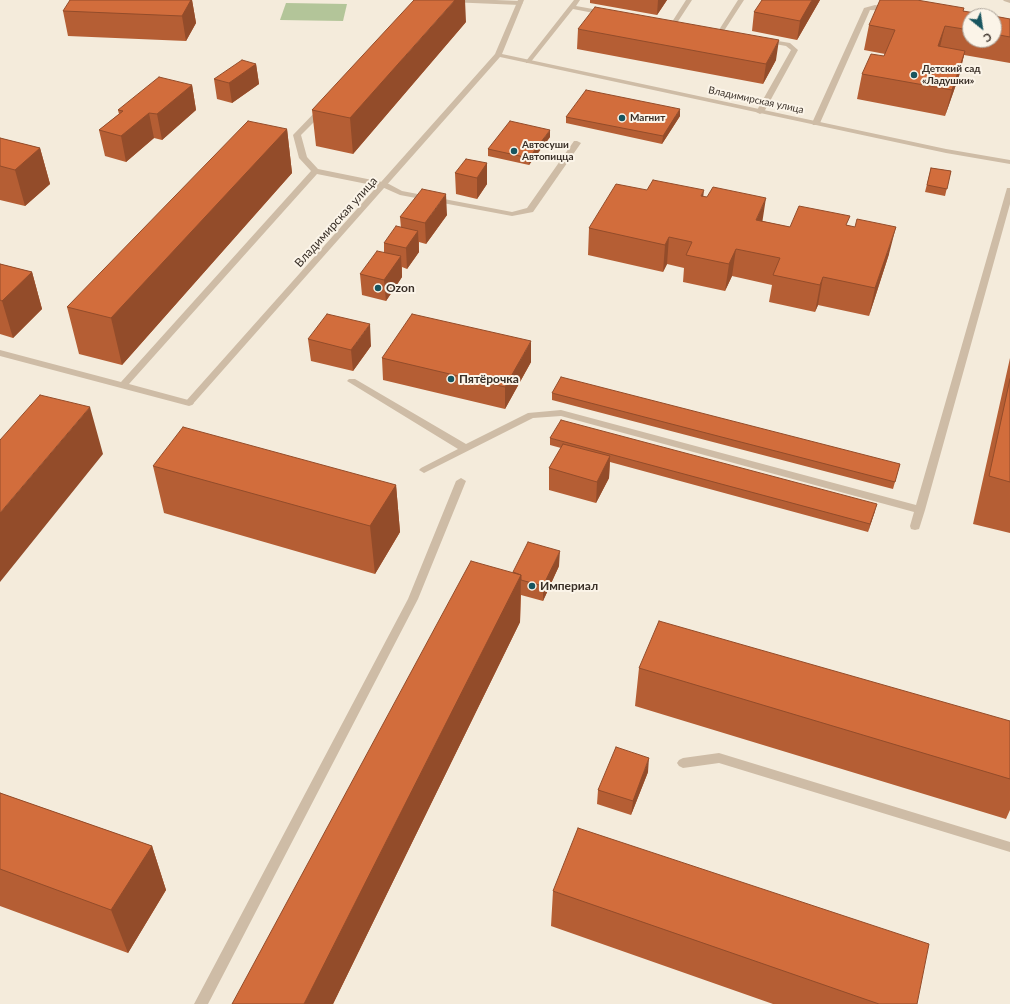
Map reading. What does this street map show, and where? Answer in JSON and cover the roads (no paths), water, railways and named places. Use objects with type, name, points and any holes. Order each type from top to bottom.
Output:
[{"type":"street","points":[[449,0],[521,2]]},
{"type":"street","points":[[528,62],[577,0]]},
{"type":"street","points":[[665,23],[676,25],[689,0]]},
{"type":"street","points":[[728,34],[717,32],[741,0]]},
{"type":"street","points":[[1006,0],[1010,1]]},
{"type":"street","name":"Владимирская улица","points":[[123,385],[190,403],[498,55],[521,2]]},
{"type":"street","points":[[571,7],[613,14]]},
{"type":"street","points":[[816,123],[867,8],[875,7],[895,10]]},
{"type":"street","points":[[758,39],[788,44],[795,50],[760,112]]},
{"type":"street","name":"Владимирская улица","points":[[498,55],[946,152],[1010,162]]},
{"type":"street","points":[[325,107],[298,135],[303,158],[315,171],[384,185],[400,193],[512,214],[530,210],[577,143]]},
{"type":"street","points":[[0,353],[123,385],[315,171]]},
{"type":"street","points":[[915,526],[1010,190]]},
{"type":"street","points":[[352,381],[466,449]]},
{"type":"street","points":[[424,470],[531,415],[561,413],[920,510]]},
{"type":"street","points":[[201,1004],[413,598],[461,481]]},
{"type":"street","points":[[683,763],[719,758],[1010,847]]},
{"type":"place","name":"Детский сад «Ладушки»","points":[[914,75]]},
{"type":"place","name":"Магнит","points":[[622,118]]},
{"type":"place","name":"Автосуши Автопицца","points":[[514,151]]},
{"type":"place","name":"Ozon","points":[[378,288]]},
{"type":"place","name":"Пятёрочка","points":[[451,379]]},
{"type":"place","name":"Империал","points":[[532,586]]}]
